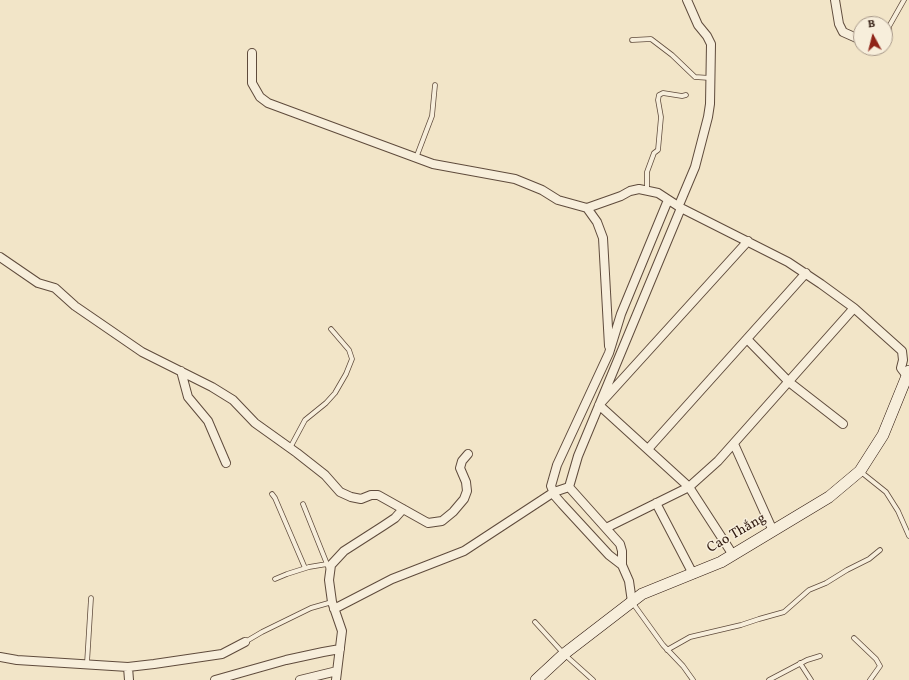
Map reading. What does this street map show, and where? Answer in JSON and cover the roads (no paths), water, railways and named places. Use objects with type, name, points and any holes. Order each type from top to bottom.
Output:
[{"type":"main road","name":"Cao Thắng","points":[[536,680],[564,654],[642,594],[721,562],[829,497],[860,470],[883,435],[907,380]]},
{"type":"street","points":[[569,487],[578,456],[680,206],[695,166],[708,117],[710,104],[710,44],[707,36],[698,25],[687,0]]},
{"type":"street","points":[[835,0],[839,24],[843,32],[853,36]]},
{"type":"street","points":[[252,53],[252,83],[260,97],[268,103],[433,164],[515,179],[542,190],[558,200],[587,208],[621,196],[630,191],[639,189],[658,193],[668,200],[788,262],[806,273],[854,308],[902,351],[903,360],[901,368],[907,380]]},
{"type":"street","points":[[622,565],[609,555],[562,504],[551,486],[557,465],[609,353],[621,314],[668,200]]},
{"type":"street","points":[[587,208],[597,222],[603,238],[609,353]]},
{"type":"street","points":[[599,405],[748,241]]},
{"type":"street","points":[[0,257],[38,283],[55,288],[75,306],[142,352],[212,387],[233,400],[255,423],[325,475],[340,492],[351,497],[361,499],[371,495],[378,495],[428,523],[442,521],[453,512],[464,498],[467,490],[466,482],[460,468],[462,461],[468,454]]},
{"type":"street","points":[[648,449],[806,273]]},
{"type":"street","points":[[606,528],[690,487],[734,444],[854,308]]},
{"type":"street","points":[[746,339],[789,382],[843,424]]},
{"type":"street","points":[[181,371],[188,397],[208,421],[226,464]]},
{"type":"street","points":[[599,405],[690,487],[734,555]]},
{"type":"street","points":[[734,444],[773,531]]},
{"type":"street","points":[[333,605],[392,579],[464,551],[554,492],[569,487]]},
{"type":"street","points":[[569,487],[620,544],[622,552],[622,565],[629,581],[632,602]]},
{"type":"street","points":[[656,503],[693,574]]},
{"type":"street","points":[[336,680],[342,631],[333,605],[329,580],[331,565],[344,551],[395,518],[403,508]]},
{"type":"street","points":[[0,657],[17,660],[128,666],[154,664],[222,654],[245,642]]},
{"type":"street","points":[[215,680],[286,660],[340,649]]},
{"type":"street","points":[[128,666],[129,680]]},
{"type":"street","points":[[300,680],[337,671]]},
{"type":"lane","points":[[893,19],[904,0]]},
{"type":"lane","points":[[632,40],[651,39],[672,55],[695,77],[710,78]]},
{"type":"lane","points":[[416,158],[432,116],[436,85]]},
{"type":"lane","points":[[646,190],[647,172],[654,153],[658,150],[661,117],[658,100],[659,95],[662,93],[686,95]]},
{"type":"lane","points":[[290,448],[305,420],[326,403],[335,393],[346,374],[352,359],[349,350],[331,329]]},
{"type":"lane","points":[[860,470],[886,492],[898,511],[909,536]]},
{"type":"lane","points":[[272,494],[305,568]]},
{"type":"lane","points":[[303,504],[330,573]]},
{"type":"lane","points":[[667,650],[690,636],[741,625],[759,618],[784,612],[809,590],[826,583],[880,550]]},
{"type":"lane","points":[[275,579],[305,568],[327,564]]},
{"type":"lane","points":[[87,663],[91,598]]},
{"type":"lane","points":[[632,602],[667,650],[683,666],[693,680]]},
{"type":"lane","points":[[245,642],[311,608],[333,605]]},
{"type":"lane","points":[[534,622],[564,654],[593,680]]},
{"type":"lane","points":[[854,638],[876,659],[880,666],[870,680]]},
{"type":"lane","points":[[769,680],[800,663],[820,656]]},
{"type":"lane","points":[[800,663],[811,680]]}]
